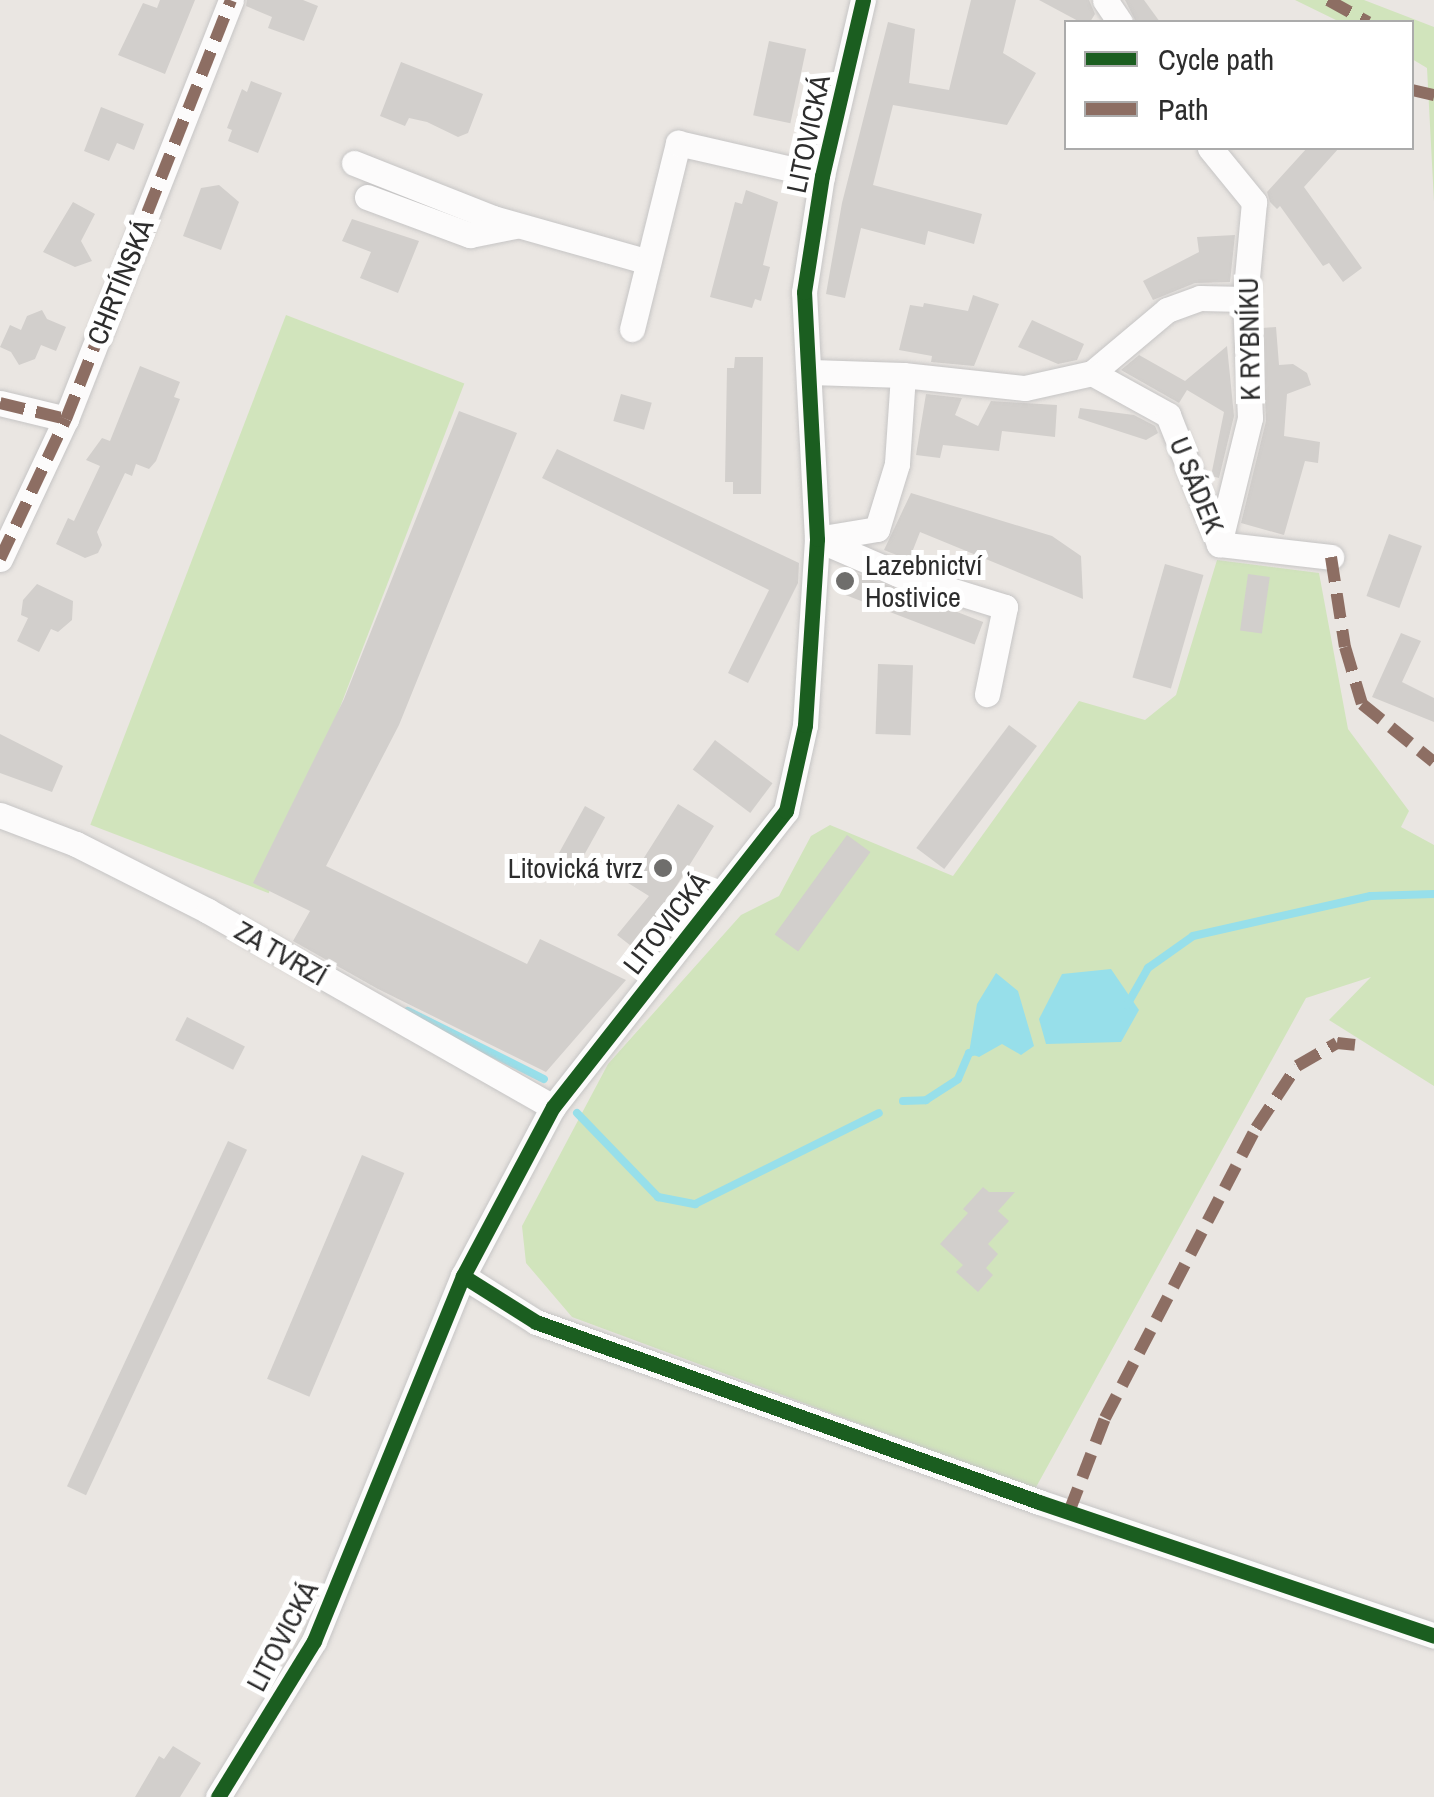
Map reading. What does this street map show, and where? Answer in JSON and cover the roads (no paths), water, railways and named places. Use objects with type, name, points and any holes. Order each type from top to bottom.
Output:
[{"type":"street","name":"CHRTÍNSKÁ","points":[[0,560],[66,420],[232,0]]},
{"type":"street","name":"LITOVICKÁ","points":[[218,1797],[314,1641],[463,1276],[552,1108],[786,812],[805,725],[817,539],[804,292],[822,176],[863,0]]},
{"type":"street","points":[[632,329],[678,143],[822,176]]},
{"type":"street","name":"K RYBNÍKU","points":[[1212,150],[1254,202],[1244,300],[1250,418],[1220,544]]},
{"type":"street","points":[[354,163],[520,225],[648,262]]},
{"type":"street","points":[[367,196],[470,235],[520,225]]},
{"type":"street","points":[[811,372],[902,375],[1025,388],[1092,373],[1167,310],[1200,298],[1244,300]]},
{"type":"street","name":"U SÁDEK","points":[[1092,373],[1168,415],[1220,544],[1331,557]]},
{"type":"street","points":[[817,539],[876,529],[897,464],[902,375]]},
{"type":"street","points":[[0,403],[66,420]]},
{"type":"street","points":[[817,539],[898,574],[1005,607],[986,694]]},
{"type":"street","name":"ZA TVRZÍ","points":[[0,815],[76,844],[208,911],[552,1108]]},
{"type":"street","points":[[463,1276],[536,1322],[1040,1502],[1434,1636]]},
{"type":"water","points":[[1111,969],[1139,1010],[1121,1042],[1046,1044],[1039,1019],[1062,974]]},
{"type":"water","points":[[996,973],[1018,991],[1034,1046],[1021,1055],[1002,1044],[979,1057],[969,1053],[977,1004]]},
{"type":"waterway","points":[[1127,1005],[1148,968],[1193,936],[1371,896],[1434,894]]},
{"type":"waterway","points":[[408,1011],[544,1079]]},
{"type":"waterway","points":[[903,1101],[926,1100],[958,1079],[969,1053],[976,1051]]},
{"type":"waterway","points":[[577,1113],[658,1197],[695,1204],[879,1113]]},
{"type":"place","name":"Lazebnictví Hostivice","points":[[845,581]]},
{"type":"place","name":"Litovická tvrz","points":[[663,868]]}]
